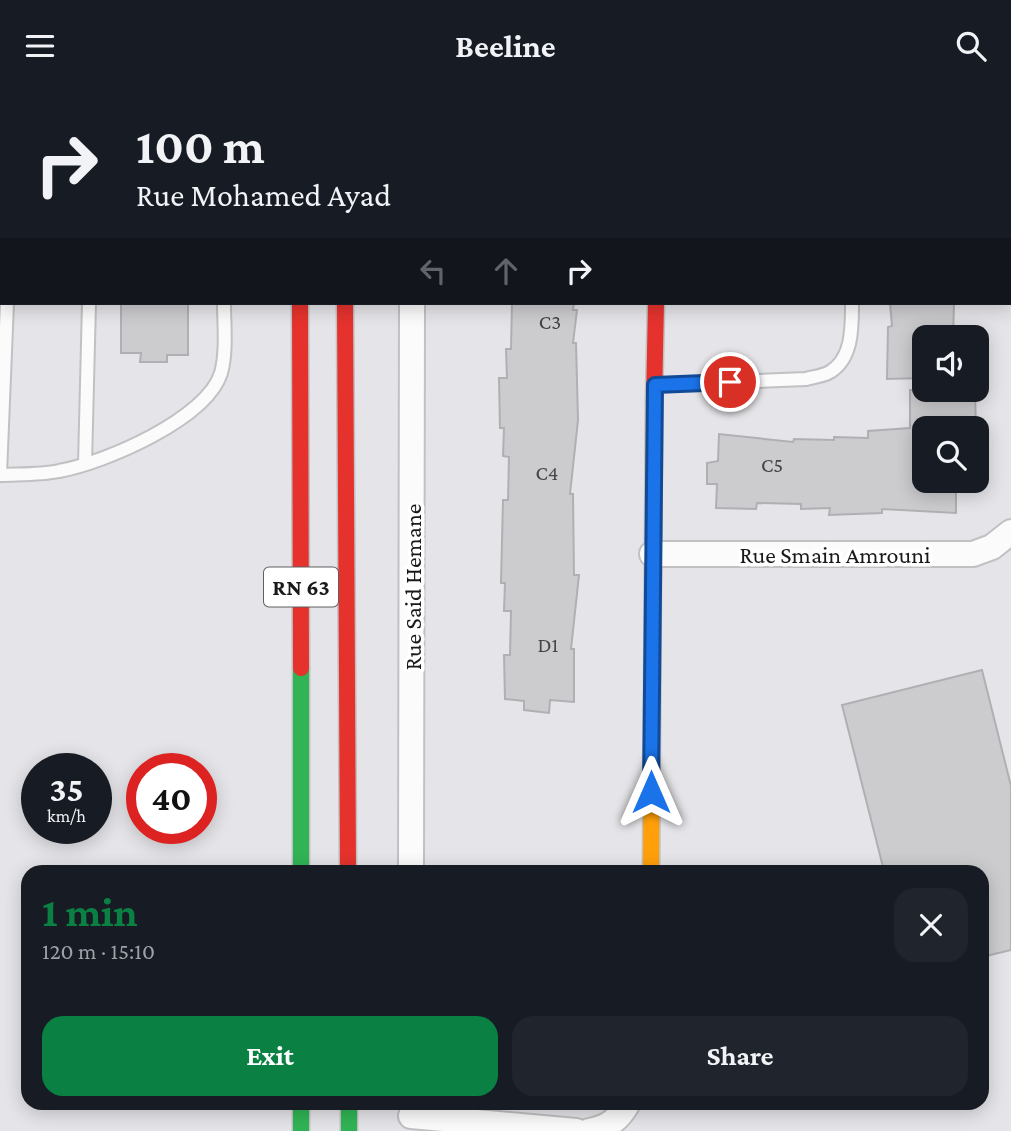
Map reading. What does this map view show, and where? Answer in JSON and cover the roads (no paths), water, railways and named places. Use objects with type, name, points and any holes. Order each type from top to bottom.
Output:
[{"type":"main road","name":"RN 63","points":[[300,305],[301,865]]},
{"type":"main road","points":[[345,305],[348,865]]},
{"type":"main road","points":[[651,865],[656,305]]},
{"type":"main road","points":[[301,1110],[301,1131]]},
{"type":"main road","points":[[349,1110],[349,1131]]},
{"type":"street","name":"Rue Said Hemane","points":[[411,865],[412,305]]},
{"type":"street","name":"Rue Smain Amrouni","points":[[652,554],[973,554],[992,547],[1011,532]]},
{"type":"street","points":[[589,1131],[606,1128],[624,1110]]},
{"type":"street","points":[[411,1117],[576,1131]]},
{"type":"lane","points":[[7,305],[0,474],[58,471],[103,459],[155,434],[188,414],[208,395],[221,373],[224,305]]},
{"type":"lane","points":[[85,464],[89,305]]},
{"type":"lane","points":[[655,385],[806,379],[828,373],[845,358],[852,333],[852,305]]}]
